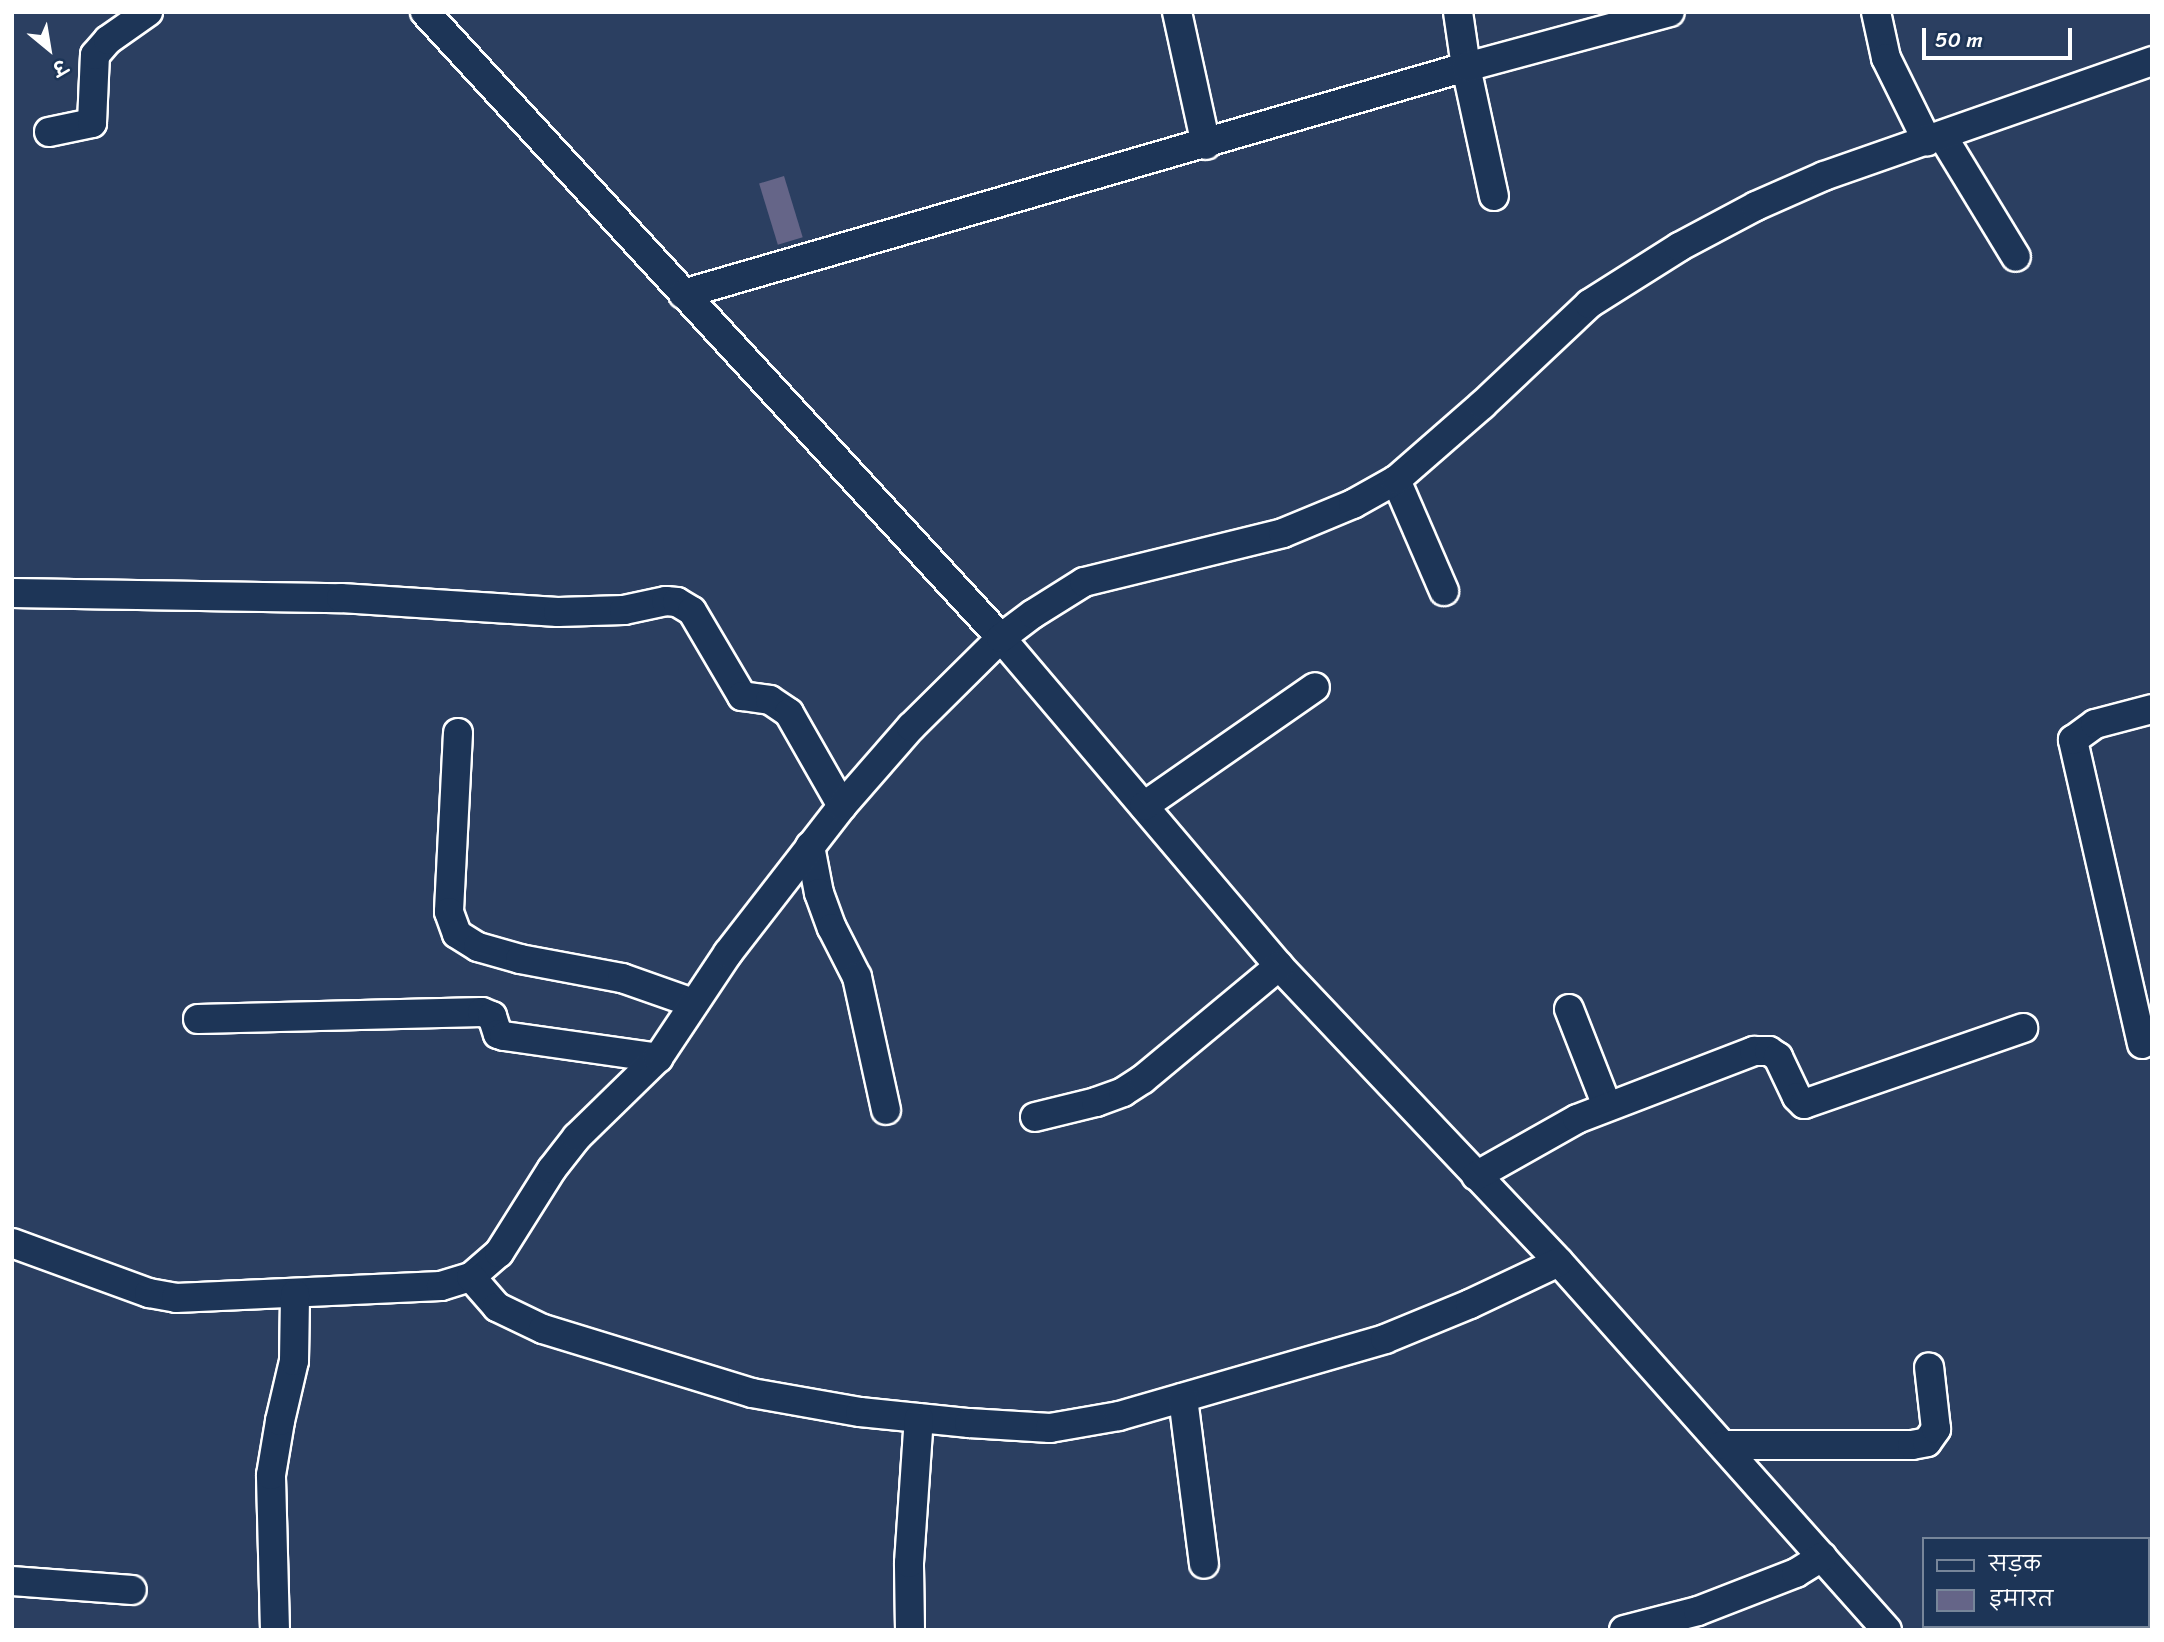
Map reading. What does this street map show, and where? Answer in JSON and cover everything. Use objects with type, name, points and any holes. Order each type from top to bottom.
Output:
[{"type":"street","points":[[49,132],[92,123],[95,55],[107,40],[148,12]]},
{"type":"street","points":[[425,12],[1001,638],[1279,966],[1559,1262],[1887,1630]]},
{"type":"street","points":[[1177,12],[1206,145]]},
{"type":"street","points":[[1458,12],[1466,67],[1494,196]]},
{"type":"street","points":[[683,294],[1206,145],[1620,19],[1670,12]]},
{"type":"street","points":[[1876,12],[1886,58],[1935,139],[2016,257]]},
{"type":"street","points":[[12,1243],[149,1293],[176,1298],[441,1286],[471,1277],[499,1253],[551,1169],[577,1137],[658,1058],[728,953],[842,806],[911,727],[1001,638],[1053,599],[1084,582],[1283,533],[1353,504],[1396,480],[1482,405],[1553,335],[1612,288],[1679,247],[1775,197],[1824,176],[2152,61]]},
{"type":"street","points":[[1396,480],[1444,591]]},
{"type":"street","points":[[12,593],[341,598],[581,612],[677,602],[686,605],[697,617],[742,695],[770,699],[789,713],[842,806]]},
{"type":"street","points":[[1144,806],[1315,687]]},
{"type":"street","points":[[2142,1044],[2073,740],[2095,724],[2152,709]]},
{"type":"street","points":[[458,733],[449,912],[457,934],[478,947],[520,960],[622,978],[694,1003]]},
{"type":"street","points":[[810,846],[819,893],[832,928],[857,977],[886,1110]]},
{"type":"street","points":[[1035,1116],[1096,1102],[1123,1092],[1143,1079],[1279,966]]},
{"type":"street","points":[[1569,1009],[1607,1106]]},
{"type":"street","points":[[198,1019],[482,1012],[492,1016],[498,1034],[504,1036],[658,1058]]},
{"type":"street","points":[[1476,1176],[1577,1119],[1754,1051],[1769,1051],[1777,1057],[1797,1097],[1804,1104],[2023,1028]]},
{"type":"street","points":[[471,1277],[504,1311],[571,1339],[752,1393],[919,1418],[1050,1428],[1085,1424],[1184,1398],[1385,1339],[1470,1304],[1559,1262]]},
{"type":"street","points":[[275,1630],[271,1475],[279,1421],[294,1361],[295,1294]]},
{"type":"street","points":[[1723,1445],[1912,1445],[1927,1442],[1936,1429],[1929,1367]]},
{"type":"street","points":[[1184,1398],[1204,1564]]},
{"type":"street","points":[[910,1630],[909,1563],[919,1418]]},
{"type":"street","points":[[1624,1630],[1698,1611],[1796,1573],[1822,1557]]},
{"type":"street","points":[[12,1581],[132,1590]]},
{"type":"building","points":[[784,176],[803,237],[778,245],[759,184]]}]
